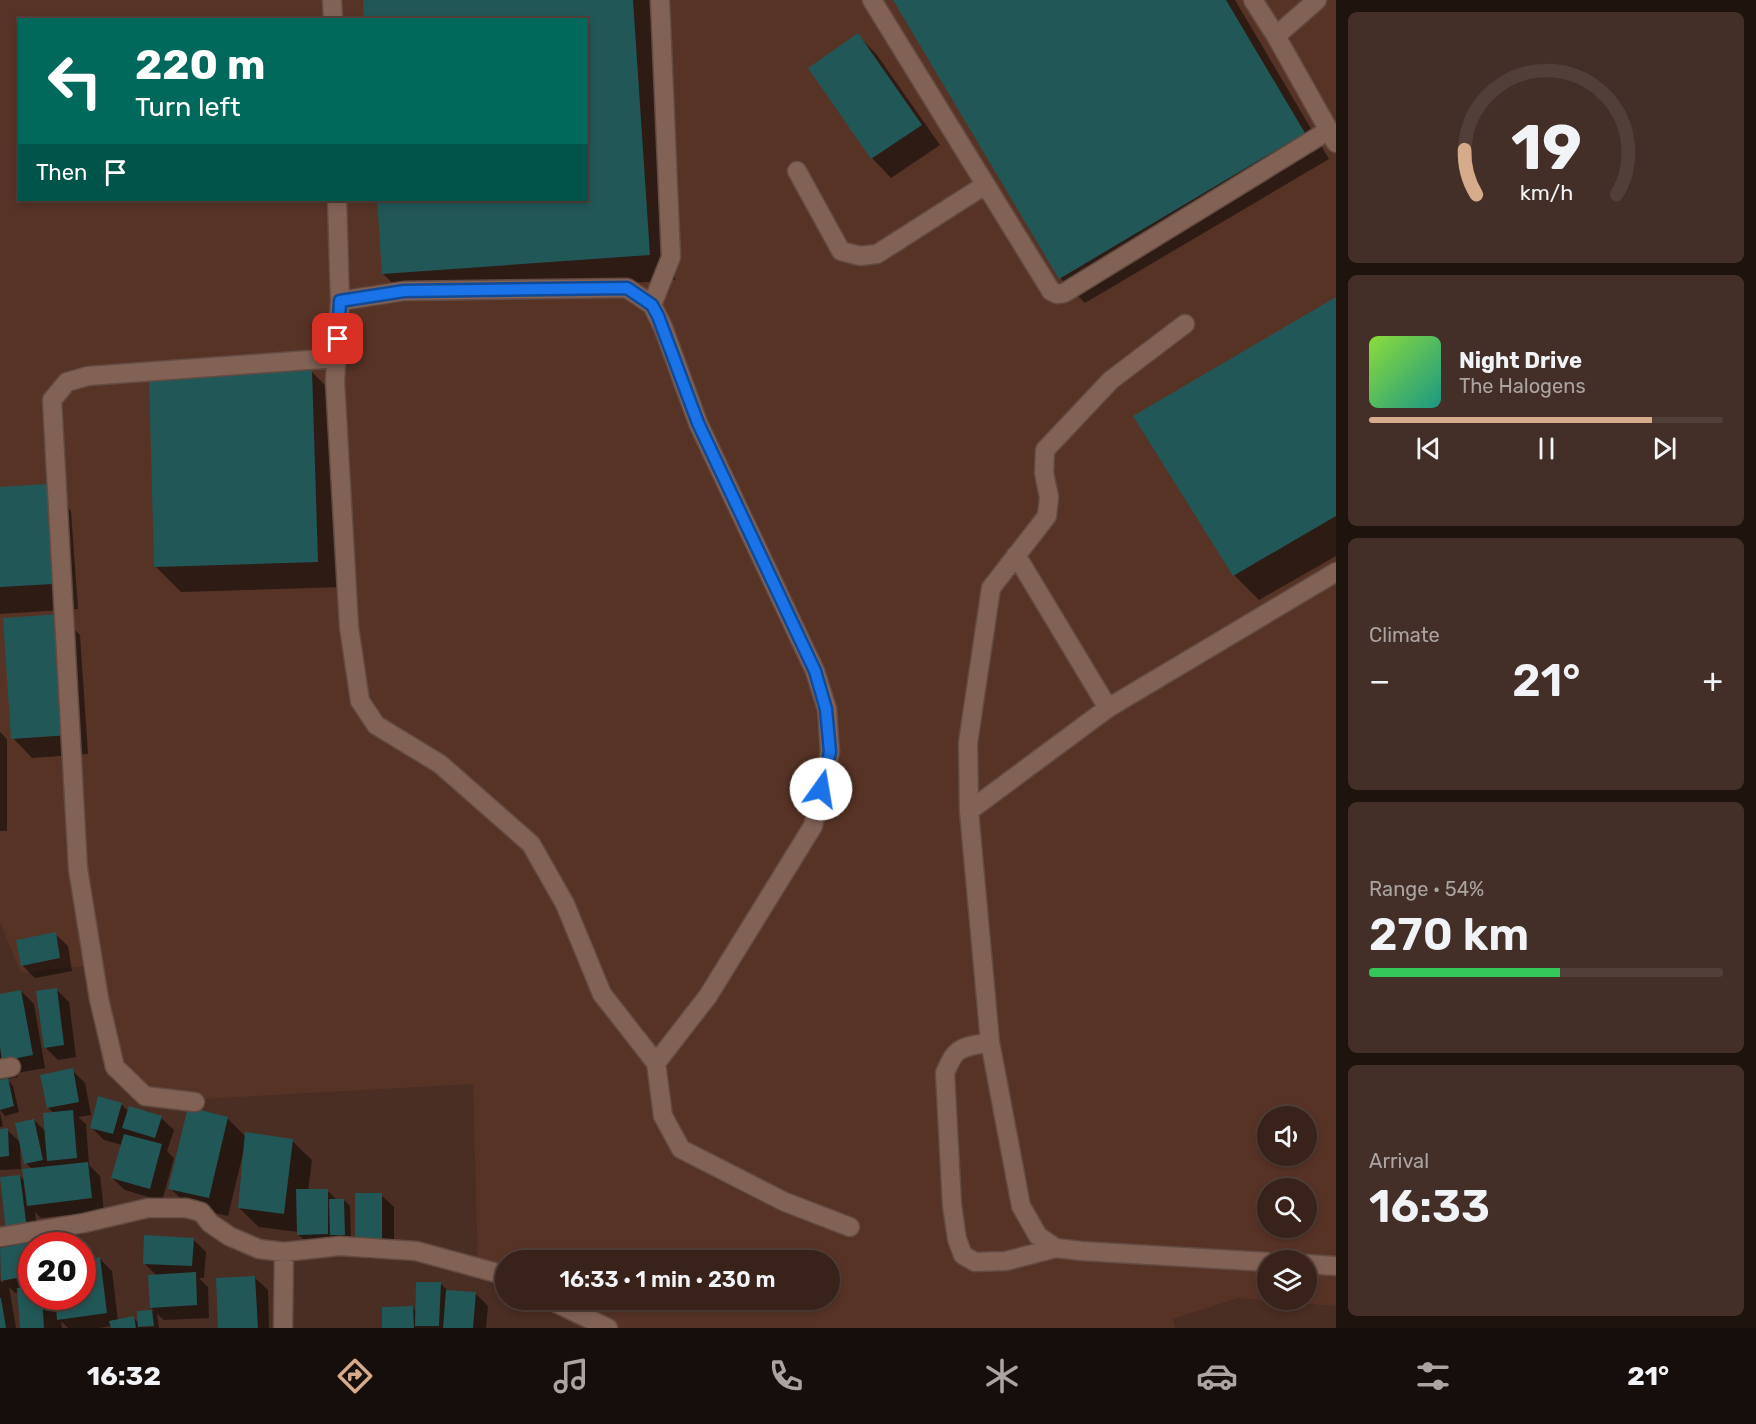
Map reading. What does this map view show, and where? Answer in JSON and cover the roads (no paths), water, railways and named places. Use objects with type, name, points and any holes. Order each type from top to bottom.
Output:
[{"type":"street","points":[[332,0],[333,18]]},
{"type":"street","points":[[652,305],[671,257],[660,0]]},
{"type":"street","points":[[872,0],[1051,291],[1057,294],[1064,293],[1332,136],[1276,36],[1253,0]]},
{"type":"street","points":[[1276,36],[1317,0]]},
{"type":"street","points":[[797,171],[841,251],[860,256],[877,254],[985,185]]},
{"type":"street","points":[[337,201],[340,301],[335,381],[349,627],[360,701],[376,725],[440,764],[531,844],[564,904],[602,994],[656,1063],[663,1116],[681,1149],[785,1202],[850,1227]]},
{"type":"street","points":[[340,301],[404,291],[627,288],[652,305],[663,327],[698,423],[815,671],[826,709],[830,752],[813,826],[708,996],[656,1063]]},
{"type":"street","points":[[1056,1248],[1038,1236],[1022,1206],[990,1042],[969,811],[968,743],[991,588],[1047,516],[1049,497],[1044,473],[1045,450],[1111,380],[1185,324]]},
{"type":"street","points":[[195,1102],[145,1096],[115,1067],[99,999],[78,869],[52,400],[67,382],[88,376],[336,358]]},
{"type":"street","points":[[1016,555],[1108,708]]},
{"type":"street","points":[[969,811],[1108,708],[1336,572]]},
{"type":"street","points":[[990,1042],[960,1048],[951,1057],[945,1073],[952,1204],[957,1239],[963,1256],[975,1262],[1006,1261],[1056,1248],[1257,1261]]},
{"type":"street","points":[[0,1237],[84,1223],[148,1208],[186,1208],[201,1212],[210,1223],[229,1236],[259,1249],[284,1252],[340,1246],[416,1251],[495,1272]]},
{"type":"street","points":[[284,1252],[284,1328]]},
{"type":"street","points":[[1317,1265],[1336,1266]]},
{"type":"street","points":[[571,1310],[608,1328]]}]
